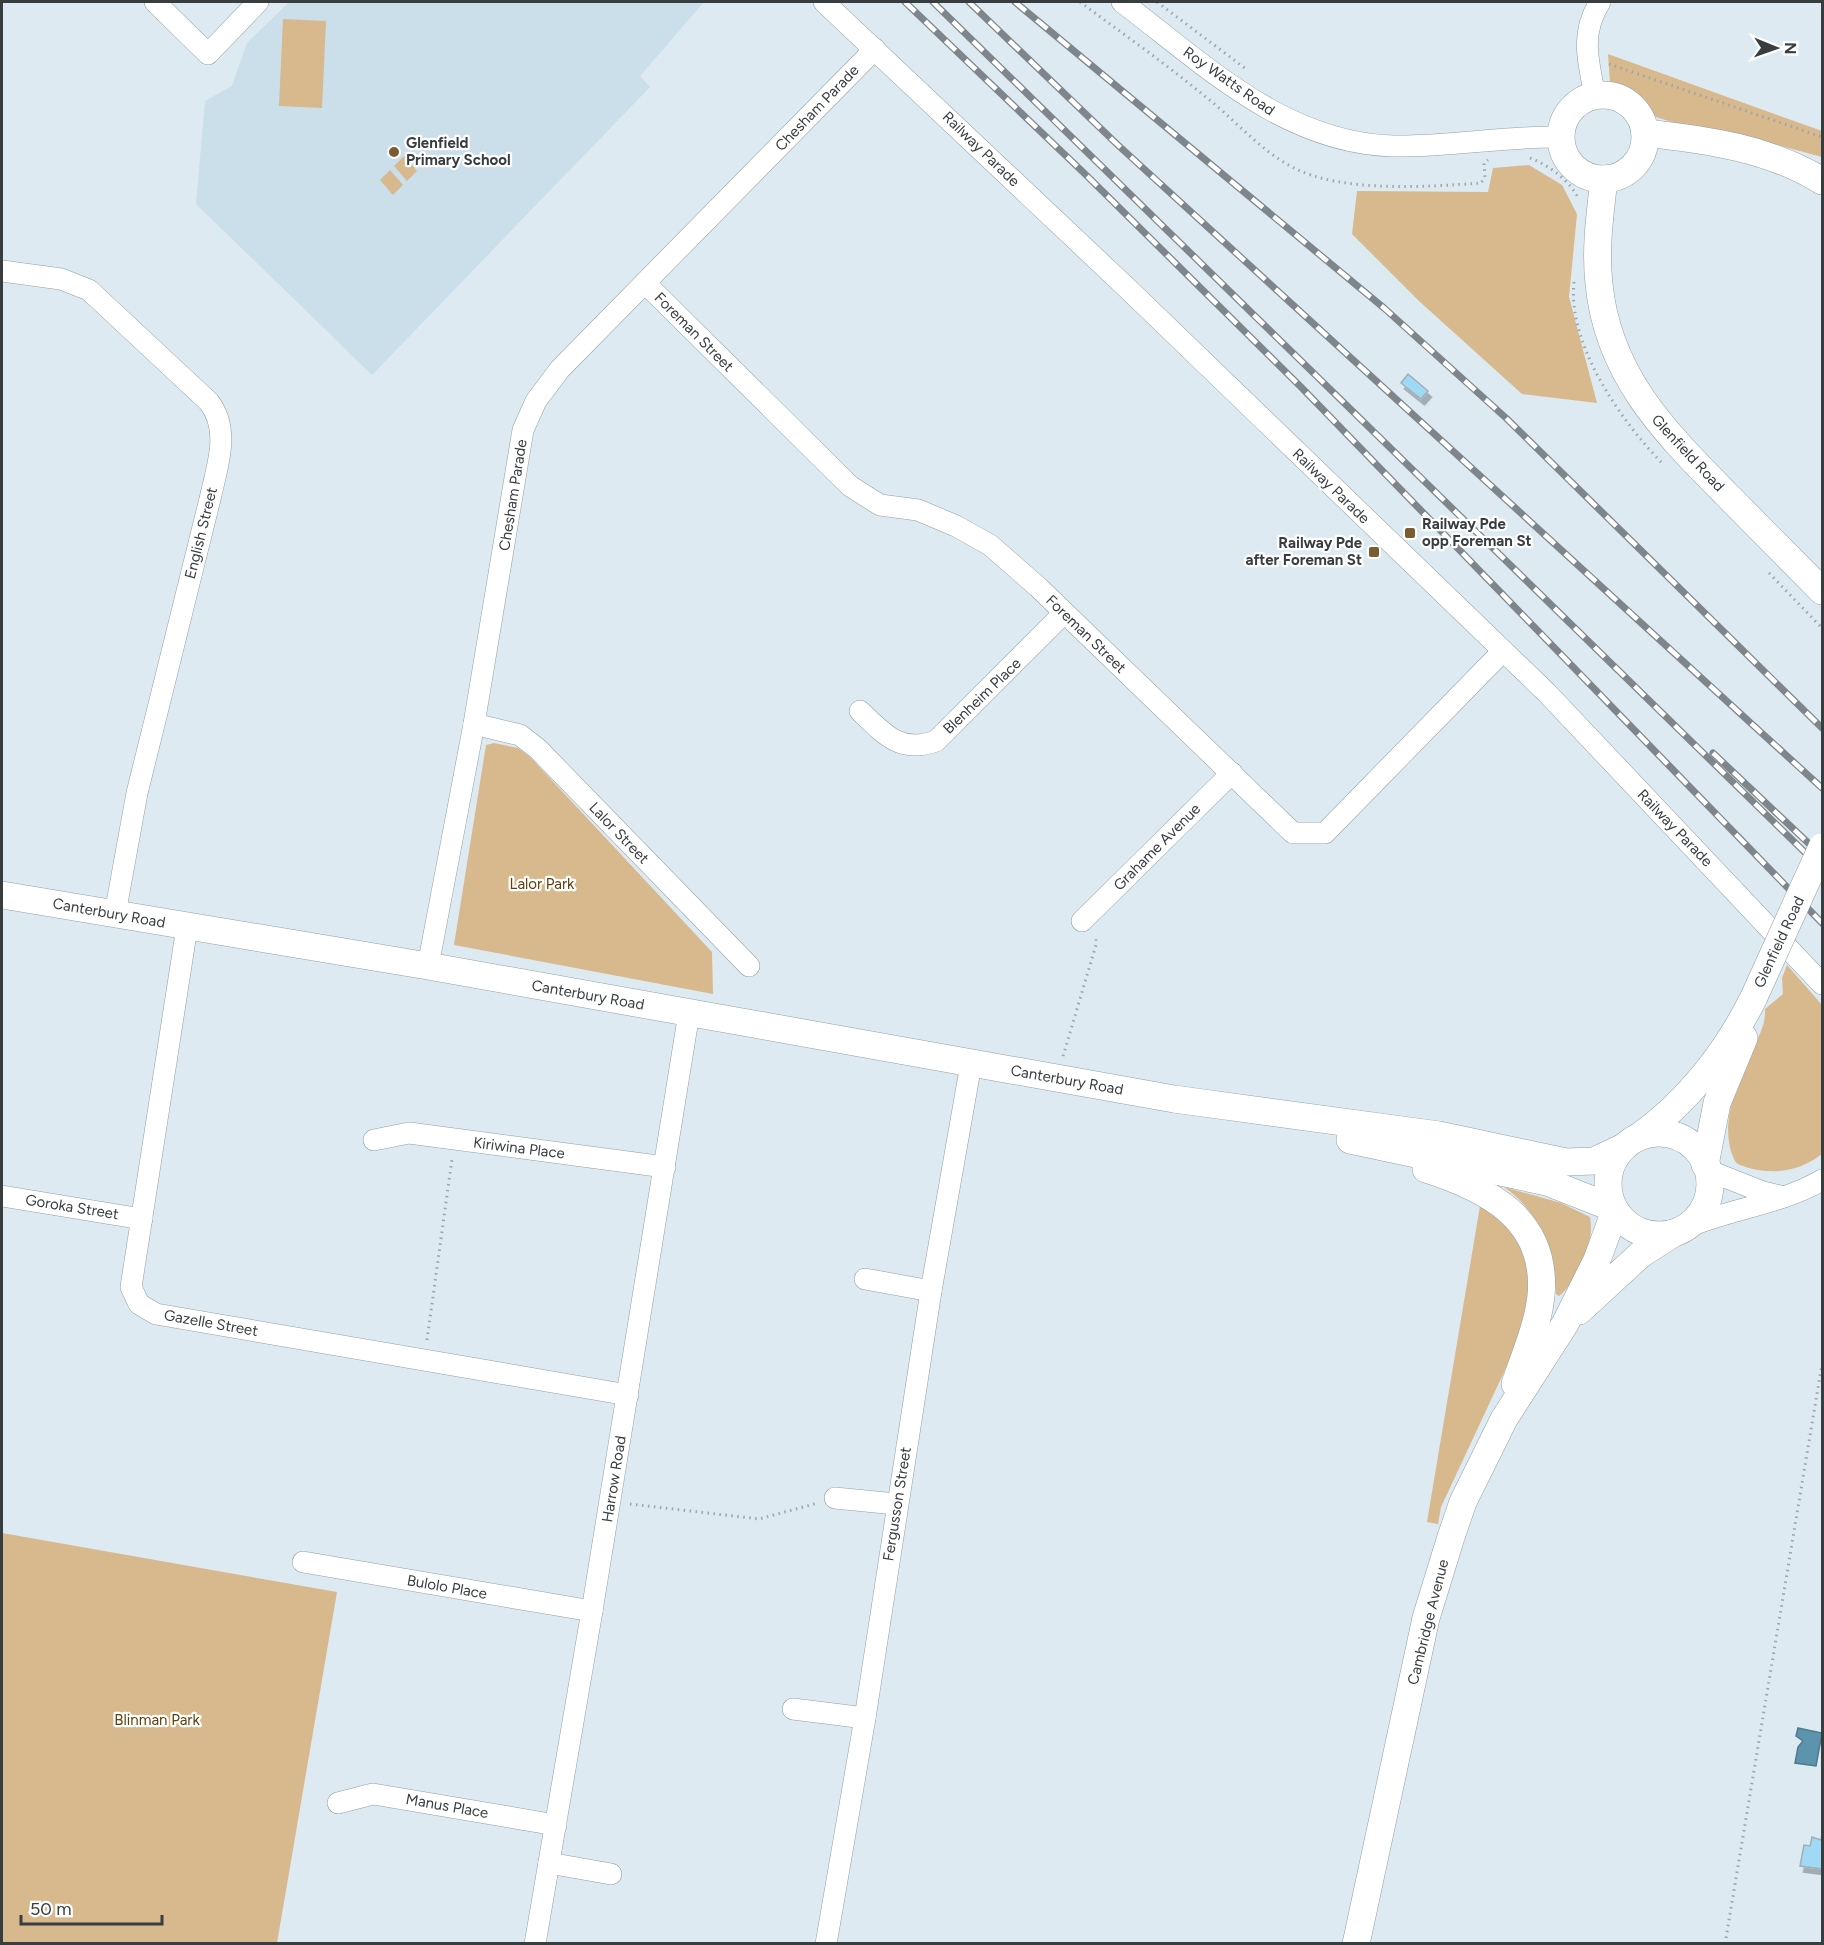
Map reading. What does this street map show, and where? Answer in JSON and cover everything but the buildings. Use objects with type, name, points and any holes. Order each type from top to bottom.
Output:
[{"type":"main road","points":[[1595,95],[1611,95],[1627,102],[1638,113],[1646,133],[1643,153],[1633,167],[1620,176],[1604,179],[1587,176],[1574,167],[1564,153],[1561,137],[1564,121],[1574,107],[1595,95]]},
{"type":"main road","points":[[1646,133],[1715,142],[1746,149],[1780,161],[1822,182]]},
{"type":"main road","name":"Glenfield Road","points":[[1604,179],[1598,256],[1599,284],[1611,337],[1632,386],[1669,437],[1822,591]]},
{"type":"main road","name":"Glenfield Road","points":[[1630,1143],[1669,1114],[1692,1090],[1752,1001],[1822,847]]},
{"type":"main road","name":"Canterbury Road","points":[[2,895],[428,966],[1174,1099],[1439,1135],[1566,1162],[1594,1161],[1630,1143]]},
{"type":"main road","name":"Glenfield Road","points":[[1706,1167],[1717,1103],[1745,1035],[1752,1001]]},
{"type":"main road","name":"Canterbury Road","points":[[1174,1099],[1318,1134],[1532,1178],[1614,1209]]},
{"type":"main road","points":[[1654,1133],[1672,1135],[1689,1143],[1706,1167],[1708,1198],[1699,1215],[1680,1230],[1660,1235],[1645,1233],[1631,1227],[1614,1209],[1608,1180],[1613,1162],[1630,1143],[1654,1133]]},
{"type":"main road","points":[[1318,1134],[1481,1190],[1510,1210],[1526,1230],[1540,1268],[1540,1297],[1534,1324],[1504,1419]]},
{"type":"main road","name":"Cambridge Avenue","points":[[1356,1944],[1426,1618],[1463,1502],[1504,1419],[1565,1324],[1597,1260],[1614,1209]]},
{"type":"main road","name":"Cambridge Avenue","points":[[1565,1324],[1641,1254],[1680,1230]]},
{"type":"street","points":[[155,2],[208,54],[258,2]]},
{"type":"street","name":"Railway Parade","points":[[824,2],[1126,287],[1547,693],[1822,984]]},
{"type":"street","name":"Roy Watts Road","points":[[1122,2],[1267,110],[1326,136],[1392,146],[1561,137]]},
{"type":"street","points":[[1595,95],[1588,57],[1588,23],[1600,2]]},
{"type":"street","name":"Chesham Parade","points":[[428,966],[474,724],[523,430],[536,401],[560,369],[874,49]]},
{"type":"street","name":"English Street","points":[[2,271],[61,279],[89,290],[209,402],[220,423],[220,451],[210,499],[137,793],[115,914]]},
{"type":"street","name":"Foreman Street","points":[[645,283],[850,486],[880,505],[918,510],[956,526],[990,545],[1293,833],[1325,833],[1503,651]]},
{"type":"street","name":"Blenheim Place","points":[[860,711],[900,744],[921,747],[936,741],[1064,613]]},
{"type":"street","name":"Lalor Street","points":[[474,724],[520,735],[538,749],[749,966]]},
{"type":"street","name":"Grahame Avenue","points":[[1082,921],[1232,773]]},
{"type":"street","name":"Gazelle Street","points":[[187,927],[131,1287],[139,1304],[156,1314],[628,1395]]},
{"type":"street","name":"Harrow Road","points":[[535,1944],[628,1395],[689,1013]]},
{"type":"street","name":"Fergusson Street","points":[[826,1944],[865,1718],[896,1504],[971,1064]]},
{"type":"street","name":"Kiriwina Place","points":[[374,1140],[409,1134],[665,1167]]},
{"type":"street","points":[[1706,1167],[1763,1192],[1783,1196]]},
{"type":"street","points":[[1680,1230],[1716,1215],[1783,1196],[1822,1180]]},
{"type":"street","name":"Goroka Street","points":[[2,1196],[142,1219]]},
{"type":"street","points":[[865,1279],[931,1292]]},
{"type":"street","points":[[835,1498],[896,1504]]},
{"type":"street","name":"Bulolo Place","points":[[303,1562],[592,1611]]},
{"type":"street","points":[[793,1709],[865,1718]]},
{"type":"street","name":"Manus Place","points":[[338,1803],[373,1794],[556,1825]]},
{"type":"street","points":[[549,1863],[610,1874]]},
{"type":"path","points":[[1080,2],[1207,98],[1266,149],[1292,167],[1318,177],[1357,183],[1423,187],[1481,183],[1485,177],[1484,163],[1491,158]]},
{"type":"path","points":[[1157,2],[1251,73]]},
{"type":"path","points":[[1588,57],[1822,137]]},
{"type":"path","points":[[1523,157],[1544,164],[1566,181],[1574,190],[1581,207]]},
{"type":"path","points":[[1575,274],[1573,294],[1585,346],[1602,386],[1637,435],[1664,465]]},
{"type":"path","points":[[1764,568],[1822,627]]},
{"type":"path","points":[[1057,1078],[1096,945],[1098,905]]},
{"type":"path","points":[[424,1360],[455,1140]]},
{"type":"path","points":[[1725,1944],[1822,1364]]},
{"type":"path","points":[[610,1502],[759,1519],[835,1498]]},
{"type":"shaded area","name":"Glenfield Primary School","points":[[289,2],[704,2],[640,76],[650,87],[372,375],[196,204],[205,101],[232,86],[247,43]]},
{"type":"green space","points":[[283,19],[326,21],[322,108],[279,106]]},
{"type":"green space","points":[[1608,54],[1822,131],[1822,157],[1753,138],[1691,128],[1656,117],[1637,98],[1610,82]]},
{"type":"green space","points":[[404,156],[417,171],[407,181],[394,166]]},
{"type":"green space","points":[[1529,165],[1562,185],[1577,214],[1569,297],[1597,403],[1522,394],[1419,301],[1352,234],[1357,191],[1488,192],[1493,168]]},
{"type":"green space","points":[[390,170],[403,185],[393,195],[380,180]]},
{"type":"green space","name":"Lalor Park","points":[[494,743],[518,748],[531,758],[712,952],[713,994],[454,945],[486,745]]},
{"type":"green space","points":[[1787,965],[1822,1005],[1822,1154],[1796,1168],[1778,1171],[1759,1170],[1742,1166],[1735,1161],[1730,1147],[1729,1120],[1739,1080],[1758,1038],[1765,1009],[1783,994],[1782,978]]},
{"type":"green space","points":[[1504,1187],[1561,1203],[1590,1217],[1590,1238],[1584,1260],[1567,1289],[1559,1296],[1556,1294],[1552,1263],[1543,1234],[1527,1208]]},
{"type":"green space","points":[[1481,1200],[1509,1223],[1525,1249],[1533,1310],[1441,1507],[1438,1524],[1427,1522]]},
{"type":"green space","name":"Blinman Park","points":[[2,1533],[337,1592],[277,1943],[2,1943]]},
{"type":"water","points":[[1798,1728],[1822,1733],[1816,1766],[1795,1763],[1798,1747],[1803,1741],[1796,1736]]},
{"type":"railway","points":[[905,2],[1084,173],[1301,387],[1822,923]]},
{"type":"railway","points":[[933,2],[1822,869]]},
{"type":"railway","points":[[969,2],[1120,147],[1822,788]]},
{"type":"railway","points":[[1015,2],[1384,308],[1506,418],[1822,728]]},
{"type":"railway","points":[[1713,753],[1822,856]]},
{"type":"place","name":"Glenfield Primary School","points":[[394,152]]},
{"type":"place","name":"Railway Pde opp Foreman St","points":[[1410,533]]},
{"type":"place","name":"Railway Pde after Foreman St","points":[[1374,552]]}]
